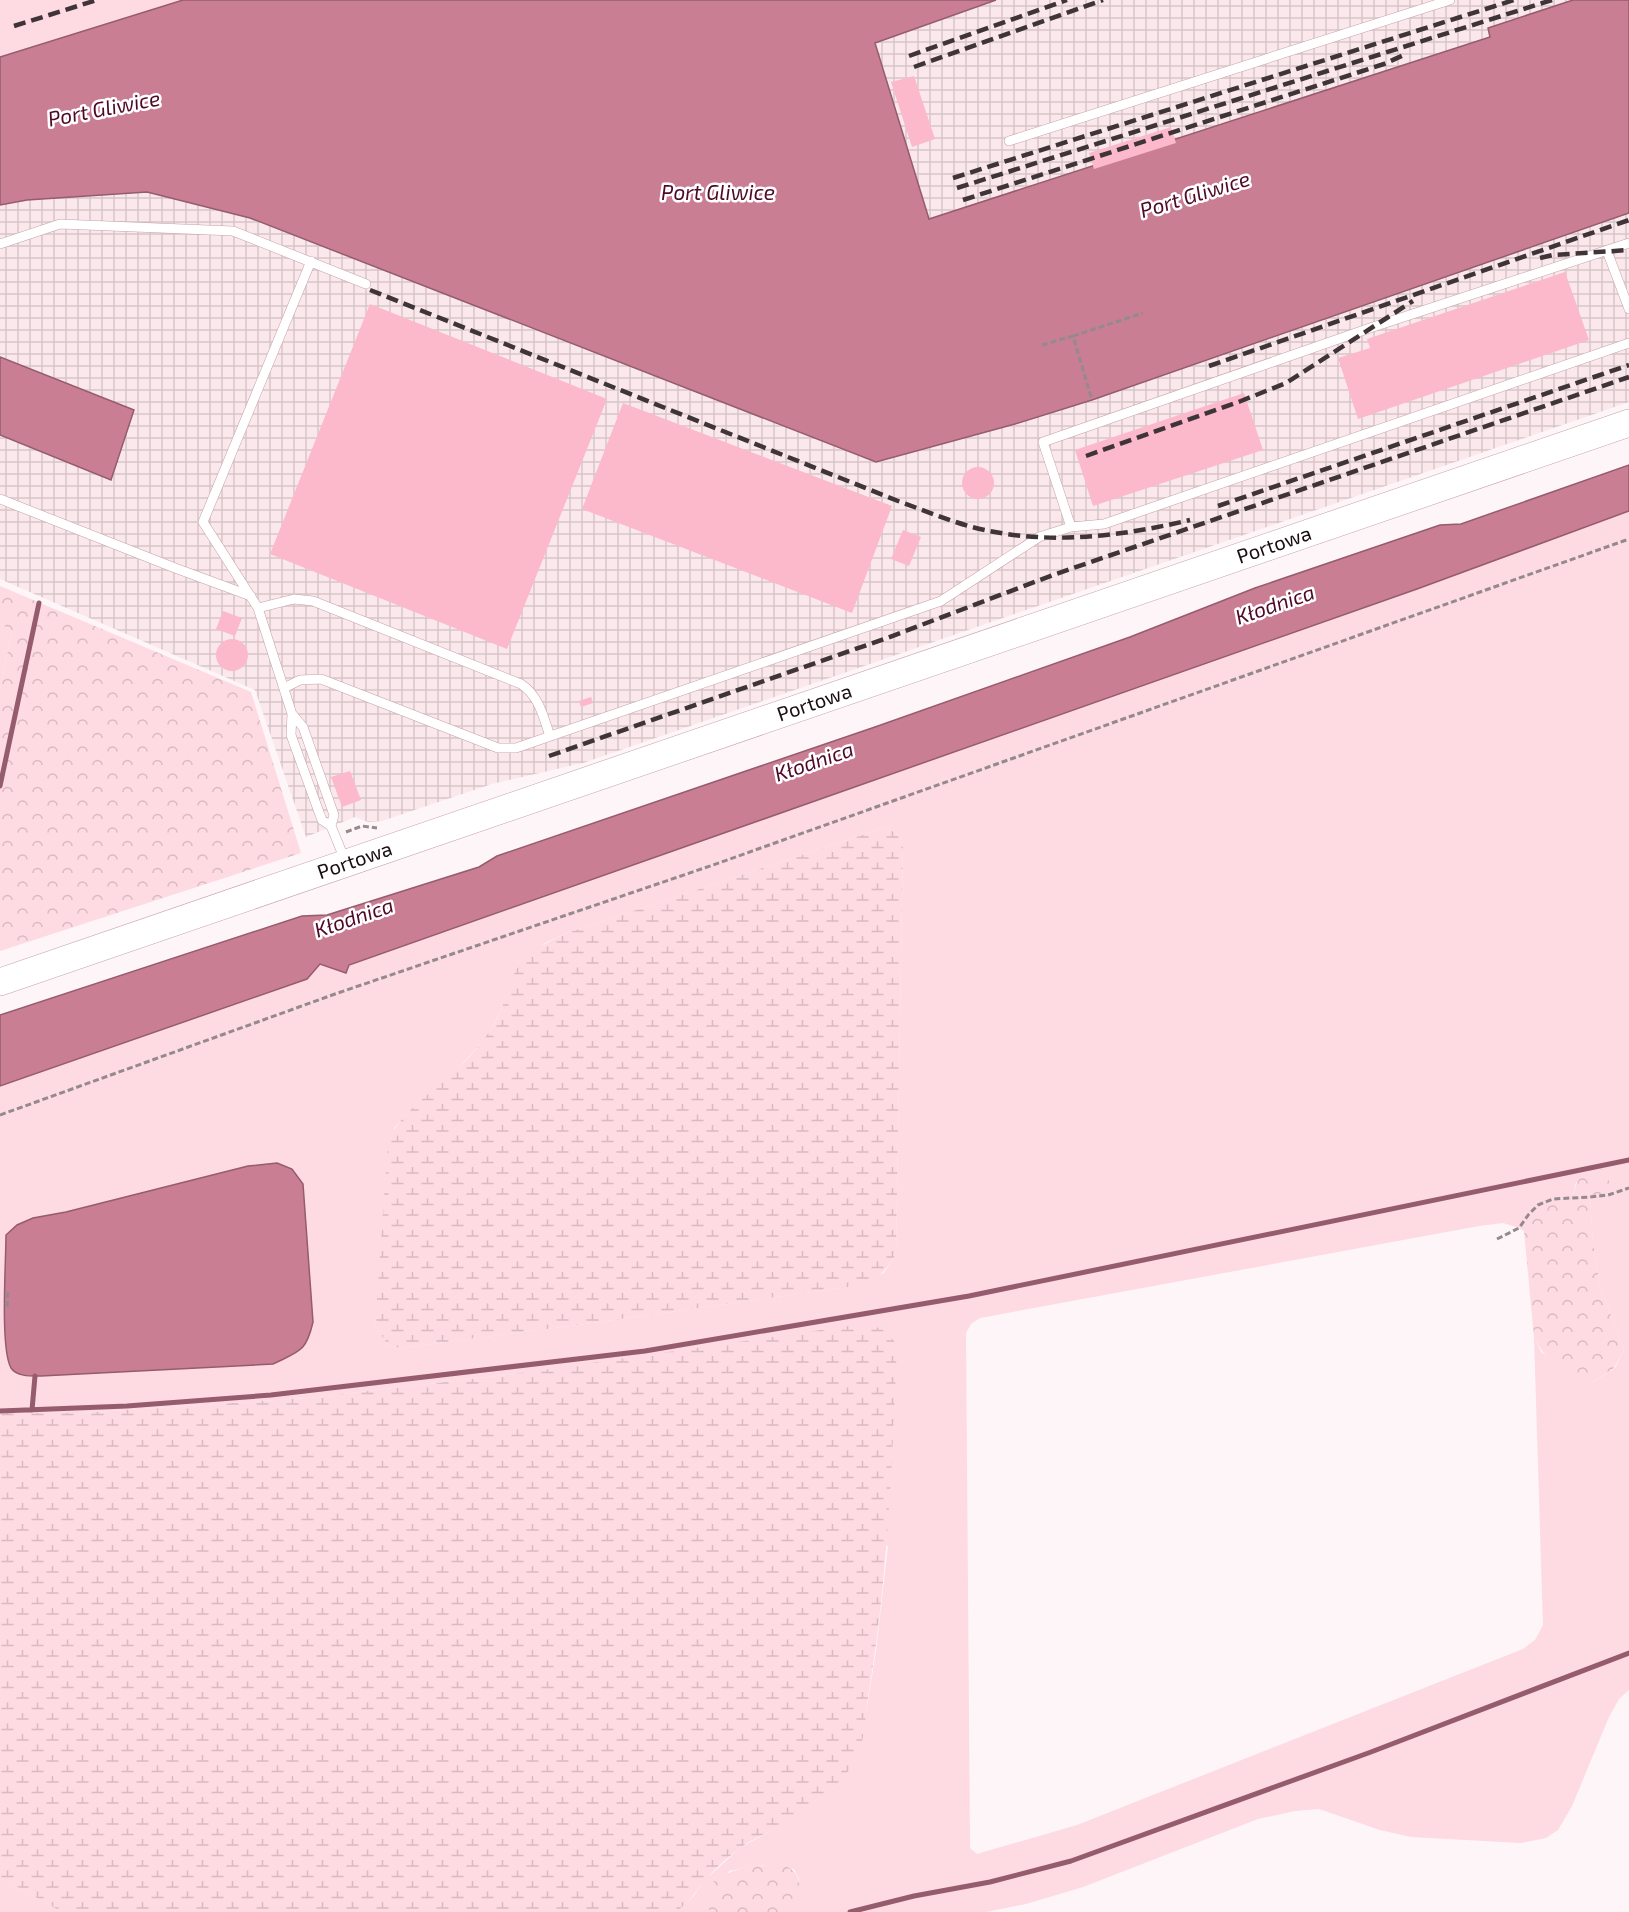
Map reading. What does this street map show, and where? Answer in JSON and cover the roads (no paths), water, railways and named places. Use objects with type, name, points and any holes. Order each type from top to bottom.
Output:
[{"type":"street","name":"Portowa","points":[[0,982],[1629,423]]},
{"type":"lane","points":[[1009,141],[1450,0]]},
{"type":"lane","points":[[0,244],[60,224],[232,231],[366,284]]},
{"type":"lane","points":[[1071,527],[1043,442],[1370,328],[1629,243]]},
{"type":"lane","points":[[1607,250],[1629,309]]},
{"type":"lane","points":[[311,261],[203,522],[258,608],[292,714],[291,735],[321,819],[331,826],[346,863]]},
{"type":"lane","points":[[284,688],[300,680],[321,679],[498,748],[516,748],[941,601],[1039,537],[1071,527],[1104,524],[1629,343]]},
{"type":"lane","points":[[0,499],[251,596]]},
{"type":"lane","points":[[258,608],[287,600],[313,601],[521,684],[529,689],[538,701],[550,736]]},
{"type":"lane","points":[[292,714],[303,727],[334,814],[331,826]]},
{"type":"water","name":"Port Gliwice","points":[[183,0],[996,0],[875,43],[929,219],[1490,37],[1488,28],[1573,0],[1629,0],[1629,213],[1092,400],[1015,424],[876,462],[250,218],[147,192],[27,200],[0,205],[0,57]]},
{"type":"water","points":[[0,357],[134,410],[111,480],[0,435]]},
{"type":"water","name":"Kłodnica","points":[[1629,465],[1629,511],[1417,589],[349,965],[346,973],[320,964],[307,979],[0,1086],[0,1015],[302,916],[327,915],[479,867],[497,856],[1130,637],[1255,588],[1440,525],[1461,524]]},
{"type":"water","points":[[277,1163],[292,1169],[303,1184],[313,1322],[308,1339],[300,1349],[273,1364],[41,1376],[21,1374],[11,1368],[5,1324],[6,1235],[17,1225],[33,1218],[66,1212],[248,1166]]},
{"type":"waterway","points":[[0,786],[39,603]]},
{"type":"waterway","points":[[0,1411],[127,1406],[271,1395],[645,1351],[969,1296],[1629,1160]]},
{"type":"waterway","points":[[32,1410],[35,1376]]},
{"type":"waterway","points":[[850,1912],[914,1896],[990,1882],[1071,1861],[1371,1752],[1629,1653]]},
{"type":"railway","points":[[14,26],[97,0]]},
{"type":"railway","points":[[909,56],[1067,0]]},
{"type":"railway","points":[[914,67],[1103,0]]},
{"type":"railway","points":[[953,178],[1514,0]]},
{"type":"railway","points":[[957,188],[1552,0]]},
{"type":"railway","points":[[963,200],[1384,64],[1406,54]]},
{"type":"railway","points":[[1209,366],[1629,220]]},
{"type":"railway","points":[[1540,258],[1553,255],[1629,250]]},
{"type":"railway","points":[[370,290],[898,501],[972,527],[999,533],[1054,538],[1109,535],[1190,520]]},
{"type":"railway","points":[[1086,456],[1286,383],[1413,301]]},
{"type":"railway","points":[[1218,506],[1629,365]]},
{"type":"railway","points":[[549,756],[887,638],[1053,575],[1629,377]]}]
